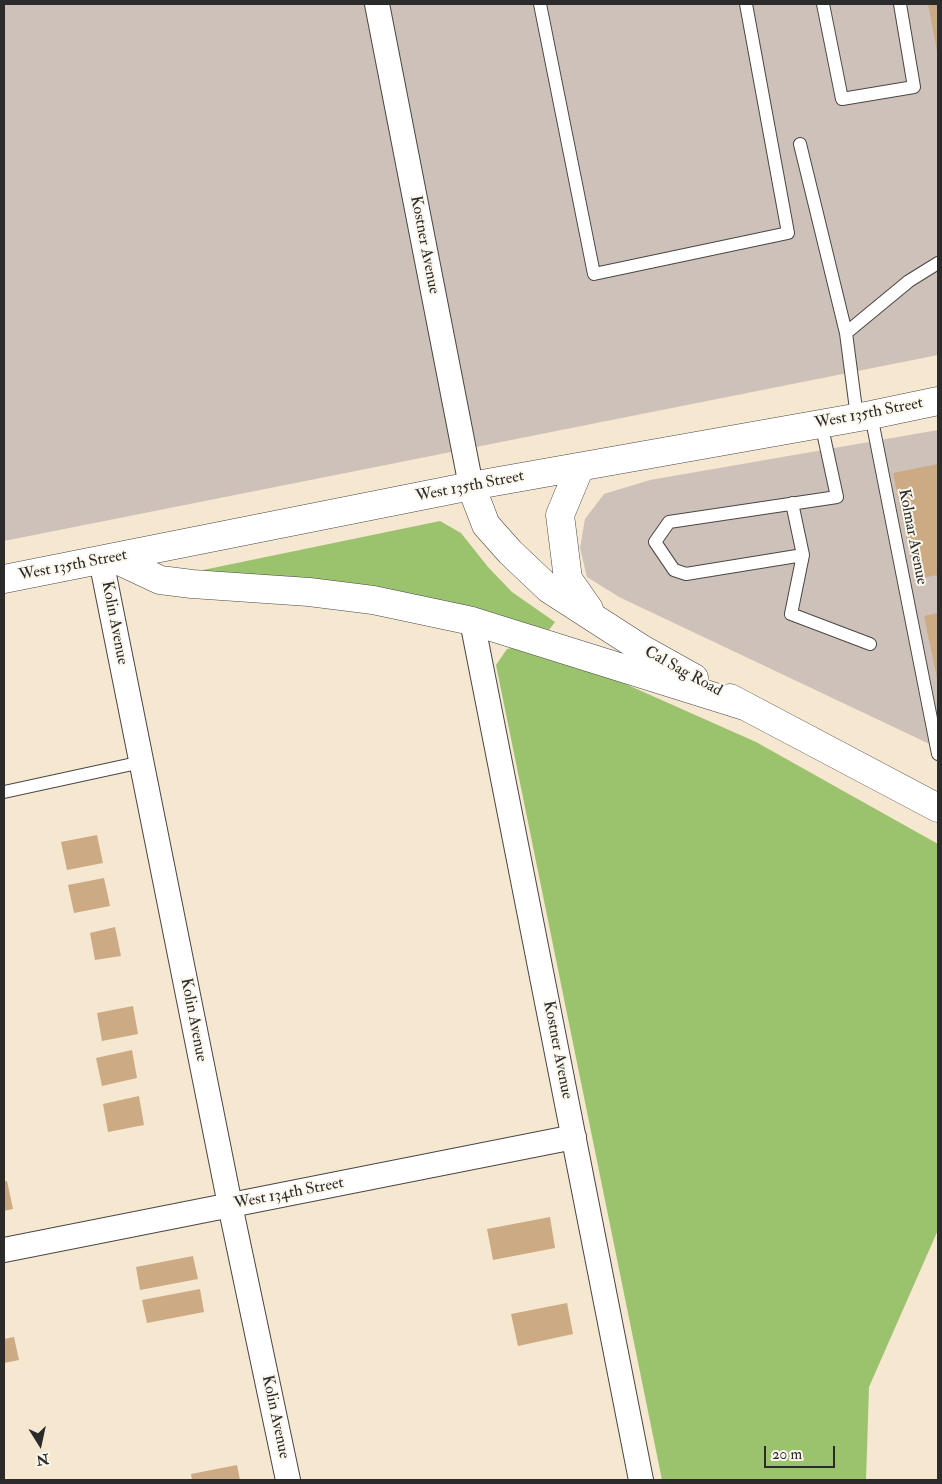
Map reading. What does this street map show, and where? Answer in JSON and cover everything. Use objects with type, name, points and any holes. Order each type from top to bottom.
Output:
[{"type":"street","name":"Kostner Avenue","points":[[377,4],[471,486]]},
{"type":"street","name":"West 135th Street","points":[[4,579],[471,486],[864,416],[938,401]]},
{"type":"street","points":[[580,467],[560,515],[568,579],[598,620]]},
{"type":"street","name":"Cal Sag Road","points":[[471,486],[486,525],[510,552],[549,589],[642,649],[744,706],[938,808]]},
{"type":"street","points":[[108,559],[160,580],[309,592],[373,600],[472,620],[744,706]]},
{"type":"street","name":"Kolin Avenue","points":[[108,559],[142,762],[230,1205],[288,1480]]},
{"type":"street","name":"Kostner Avenue","points":[[472,620],[641,1480]]},
{"type":"street","name":"West 134th Street","points":[[4,1250],[574,1137]]},
{"type":"lane","points":[[540,4],[594,274],[788,233],[746,4]]},
{"type":"lane","points":[[823,4],[842,99],[914,87],[900,4]]},
{"type":"lane","name":"Kolmar Avenue","points":[[800,144],[846,333],[938,754]]},
{"type":"lane","points":[[846,333],[909,281],[938,262]]},
{"type":"lane","points":[[803,555],[686,574],[674,570],[655,542],[670,522],[837,497],[821,423]]},
{"type":"lane","points":[[792,503],[803,555],[791,614],[870,644]]},
{"type":"lane","points":[[4,792],[142,762]]},
{"type":"shaded area","points":[[4,4],[938,4],[938,355],[4,541]]},
{"type":"shaded area","points":[[938,430],[938,748],[619,597],[587,577],[580,548],[585,519],[604,494],[650,480]]},
{"type":"green space","points":[[440,521],[461,533],[488,567],[512,592],[555,622],[549,630],[450,603],[205,579],[203,570]]},
{"type":"green space","points":[[522,646],[621,682],[756,742],[938,844],[938,1230],[869,1387],[866,1480],[662,1480],[496,665],[507,649]]},
{"type":"building","points":[[928,4],[938,4],[938,51],[937,51]]},
{"type":"building","points":[[938,464],[938,575],[915,579],[893,473]]},
{"type":"building","points":[[938,613],[938,678],[937,678],[924,616]]},
{"type":"building","points":[[97,835],[103,863],[67,870],[61,842]]},
{"type":"building","points":[[104,878],[110,906],[74,913],[68,885]]},
{"type":"building","points":[[115,927],[121,956],[95,960],[90,933]]},
{"type":"building","points":[[133,1006],[138,1034],[102,1041],[97,1013]]},
{"type":"building","points":[[132,1050],[137,1078],[102,1086],[96,1058]]},
{"type":"building","points":[[139,1096],[144,1125],[108,1132],[103,1104]]},
{"type":"building","points":[[4,1181],[7,1181],[13,1209],[4,1211]]},
{"type":"building","points":[[550,1217],[555,1248],[493,1260],[487,1229]]},
{"type":"building","points":[[193,1256],[198,1279],[140,1290],[136,1267]]},
{"type":"building","points":[[200,1289],[204,1312],[147,1323],[142,1300]]},
{"type":"building","points":[[567,1303],[573,1334],[518,1346],[511,1314]]},
{"type":"building","points":[[14,1337],[19,1360],[4,1363],[4,1339]]},
{"type":"building","points":[[237,1465],[240,1480],[192,1480],[191,1474]]}]
